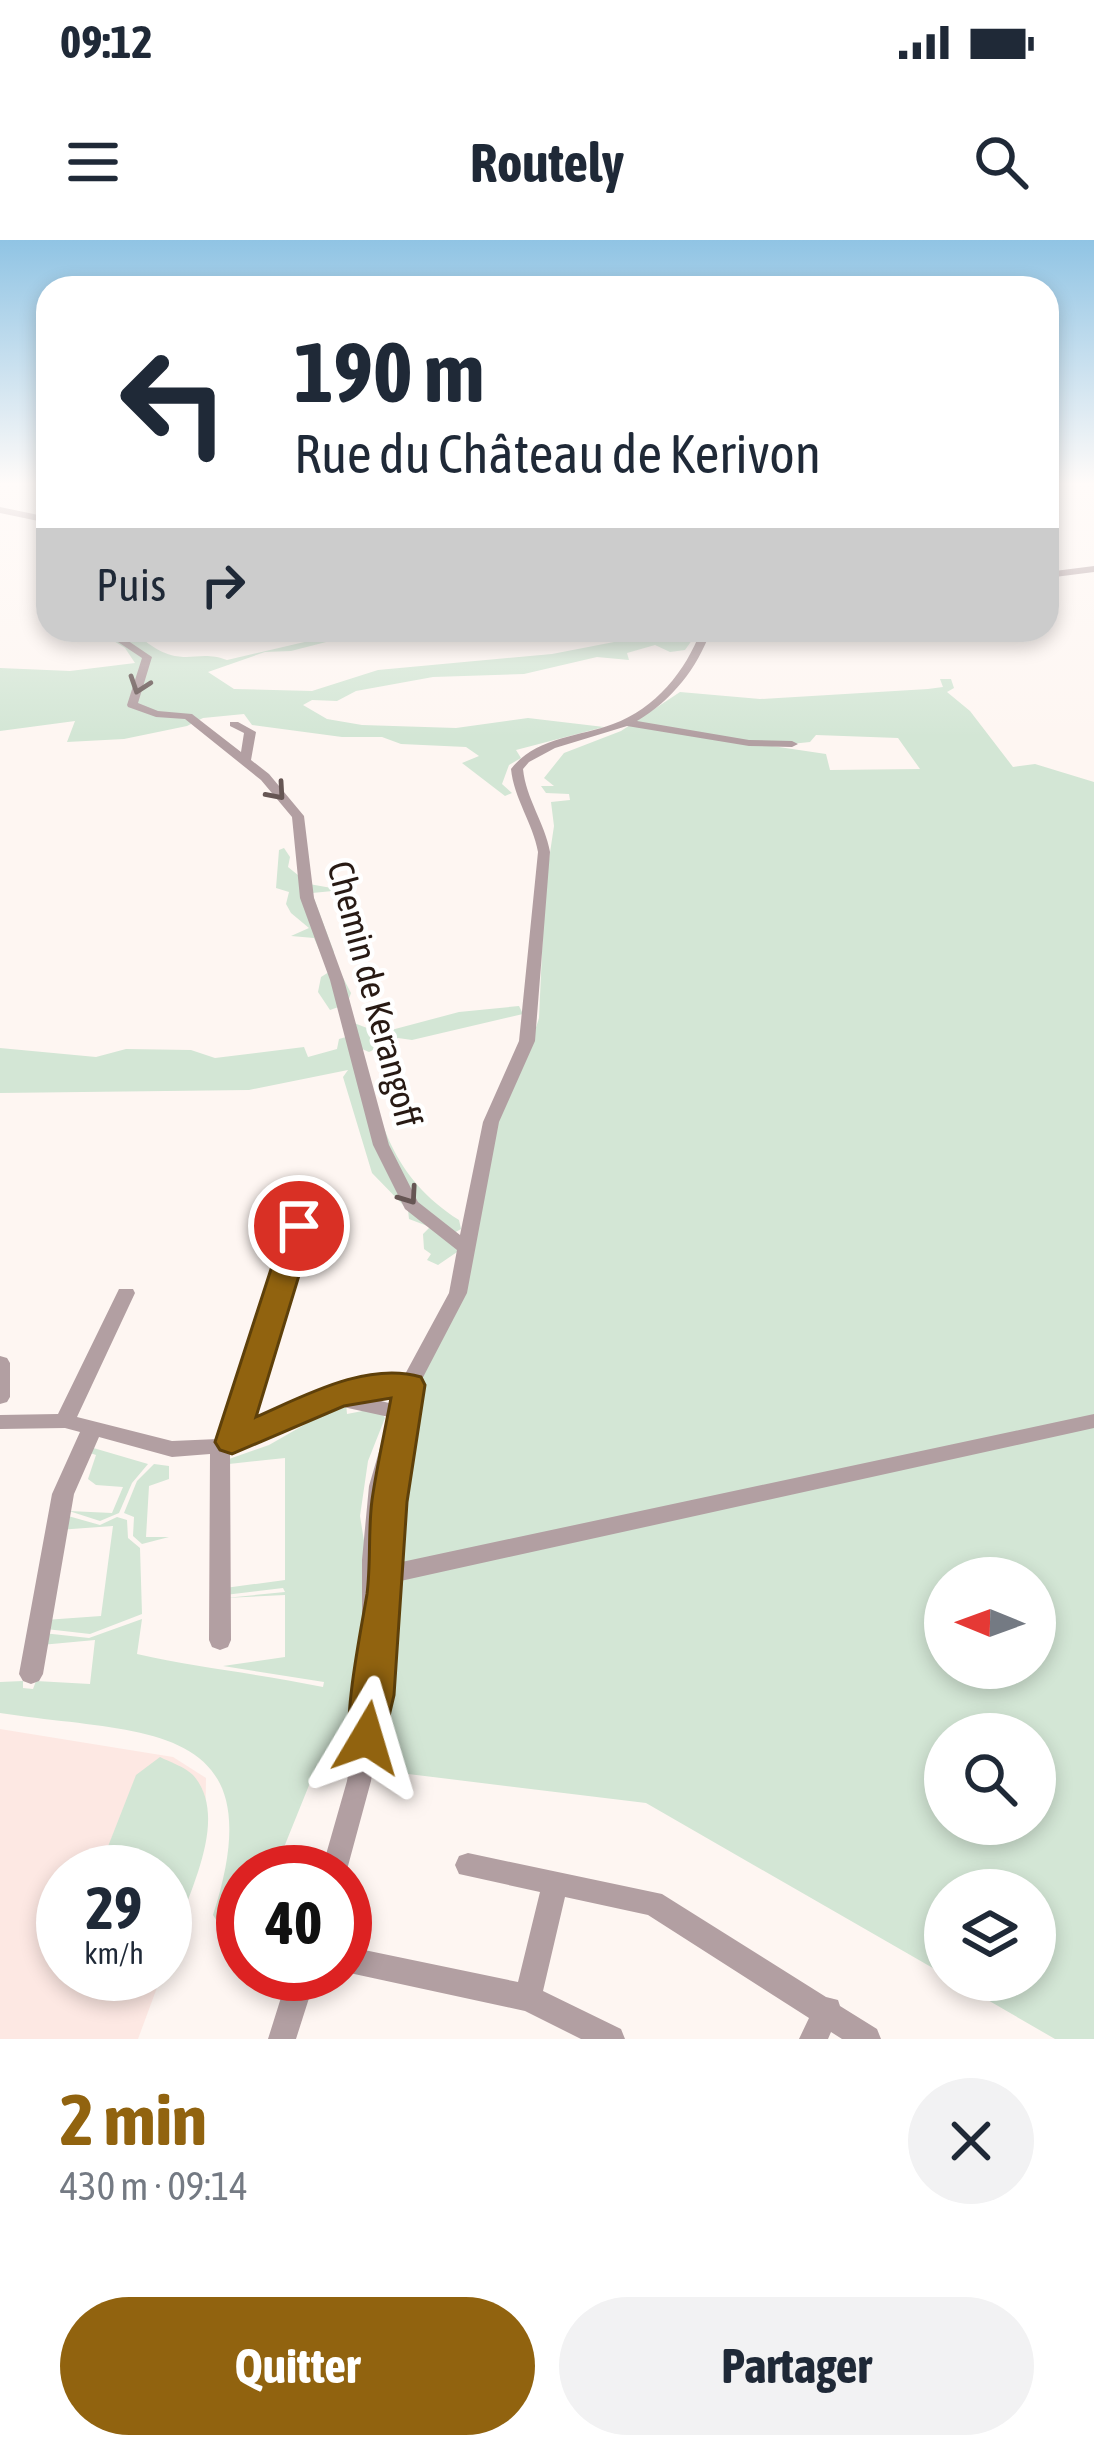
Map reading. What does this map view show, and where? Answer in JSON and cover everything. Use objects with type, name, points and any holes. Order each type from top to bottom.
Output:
[{"type":"street","points":[[1059,573],[1094,569]]},
{"type":"street","name":"Chemin de Kerangoff","points":[[124,642],[147,657],[132,705],[156,714],[188,716],[245,761],[298,816],[307,898],[337,980],[381,1145],[411,1205],[467,1249]]},
{"type":"street","points":[[341,1845],[374,1695],[373,1560],[379,1486],[409,1385],[458,1293],[491,1122],[527,1041],[544,852],[542,831],[517,790],[517,769],[538,751],[626,723],[676,686],[700,642]]},
{"type":"street","points":[[626,723],[793,744]]},
{"type":"street","points":[[234,724],[250,732],[245,761]]},
{"type":"street","points":[[220,1640],[226,1444],[299,1226]]},
{"type":"street","points":[[65,1421],[126,1293]]},
{"type":"street","points":[[0,1363],[0,1397]]},
{"type":"street","points":[[0,1422],[65,1421],[172,1449],[226,1444],[333,1397],[368,1387],[409,1385]]},
{"type":"street","points":[[374,1648],[389,1502],[409,1385]]},
{"type":"street","points":[[333,1397],[398,1412]]},
{"type":"street","points":[[385,1575],[1094,1421]]},
{"type":"street","points":[[31,1674],[63,1494],[93,1427]]},
{"type":"street","points":[[468,1865],[653,1904],[828,2010],[867,2039]]},
{"type":"street","points":[[528,1998],[555,1886]]},
{"type":"street","points":[[372,1965],[528,1998],[611,2039]]},
{"type":"street","points":[[281,2039],[295,2001]]},
{"type":"street","points":[[812,2039],[828,2010]]},
{"type":"shaded area","points":[[0,1729],[173,1757],[206,1778],[205,1842],[192,1882],[192,1845],[36,1845],[36,2001],[152,2001],[138,2039],[0,2039]]},
{"type":"green space","points":[[115,642],[146,642],[169,655],[227,660],[304,642],[326,642],[265,652],[208,672],[234,689],[312,691],[378,670],[552,654],[614,642],[691,642],[685,650],[670,652],[655,645],[627,653],[629,660],[597,657],[524,674],[433,677],[303,705],[327,719],[362,725],[456,728],[528,718],[604,727],[516,750],[521,758],[509,765],[502,784],[512,793],[505,796],[462,763],[479,756],[466,747],[401,744],[382,737],[342,737],[252,725],[244,714],[203,718],[187,726],[124,739],[67,742],[75,721],[0,731],[0,668],[70,671],[135,663]]},
{"type":"green space","points":[[940,679],[951,679],[954,688],[947,692],[970,711],[1013,767],[1035,764],[1094,782],[1094,2039],[1055,2039],[989,2001],[1056,2001],[1056,1869],[924,1869],[924,1963],[646,1803],[318,1763],[285,1845],[228,1845],[227,1803],[211,1770],[184,1748],[147,1734],[0,1713],[0,1682],[23,1681],[23,1688],[33,1689],[36,1681],[90,1684],[95,1640],[41,1645],[43,1633],[89,1638],[142,1619],[137,1654],[323,1687],[324,1682],[223,1666],[285,1657],[285,1595],[225,1598],[285,1592],[283,1588],[225,1595],[225,1588],[285,1580],[285,1458],[229,1464],[229,1459],[269,1445],[318,1417],[320,1407],[346,1403],[347,1414],[378,1408],[385,1418],[368,1461],[360,1516],[381,1647],[394,1508],[413,1394],[443,1336],[494,1124],[527,1056],[539,1018],[545,886],[554,826],[551,802],[570,800],[569,794],[546,793],[541,786],[554,786],[544,778],[564,753],[621,731],[680,692],[760,699],[943,687]],"holes":[[[816,735],[898,738],[920,769],[830,770],[826,754],[772,746],[810,742]]]},
{"type":"green space","points":[[284,848],[290,857],[288,867],[309,884],[343,890],[312,893],[334,952],[331,955],[351,993],[347,1004],[330,1010],[318,992],[321,977],[329,972],[314,938],[291,936],[309,928],[286,904],[289,892],[276,888],[279,850]]},
{"type":"green space","points":[[519,1006],[523,1014],[412,1040],[398,1038],[369,1052],[362,1049],[382,1124],[403,1166],[436,1203],[459,1220],[461,1229],[454,1233],[460,1250],[438,1265],[427,1260],[431,1254],[424,1249],[423,1234],[430,1227],[409,1219],[408,1210],[372,1173],[343,1077],[348,1070],[249,1090],[0,1093],[0,1048],[96,1057],[126,1049],[191,1050],[215,1058],[304,1047],[308,1057],[337,1049],[339,1039],[346,1037],[354,1023],[380,1033],[459,1012]]},
{"type":"green space","points":[[90,1447],[148,1464],[132,1483],[119,1513],[100,1521],[69,1511],[112,1513],[123,1487],[96,1485],[88,1479],[96,1455],[87,1452]]},
{"type":"green space","points":[[154,1464],[169,1466],[169,1479],[149,1486],[146,1537],[169,1537],[142,1544],[133,1536],[134,1517],[124,1513],[137,1481]]},
{"type":"green space","points":[[61,1514],[100,1525],[117,1517],[127,1520],[128,1538],[140,1548],[142,1614],[90,1634],[46,1629],[45,1620],[101,1616],[113,1526],[58,1530]]},
{"type":"green space","points":[[160,1757],[193,1775],[203,1790],[208,1827],[192,1888],[192,1845],[109,1845],[136,1775]]},
{"type":"route","points":[[299,1226],[232,1442],[333,1397],[368,1387],[409,1385],[389,1502],[386,1592],[374,1648],[374,1695],[367,1738]]}]
